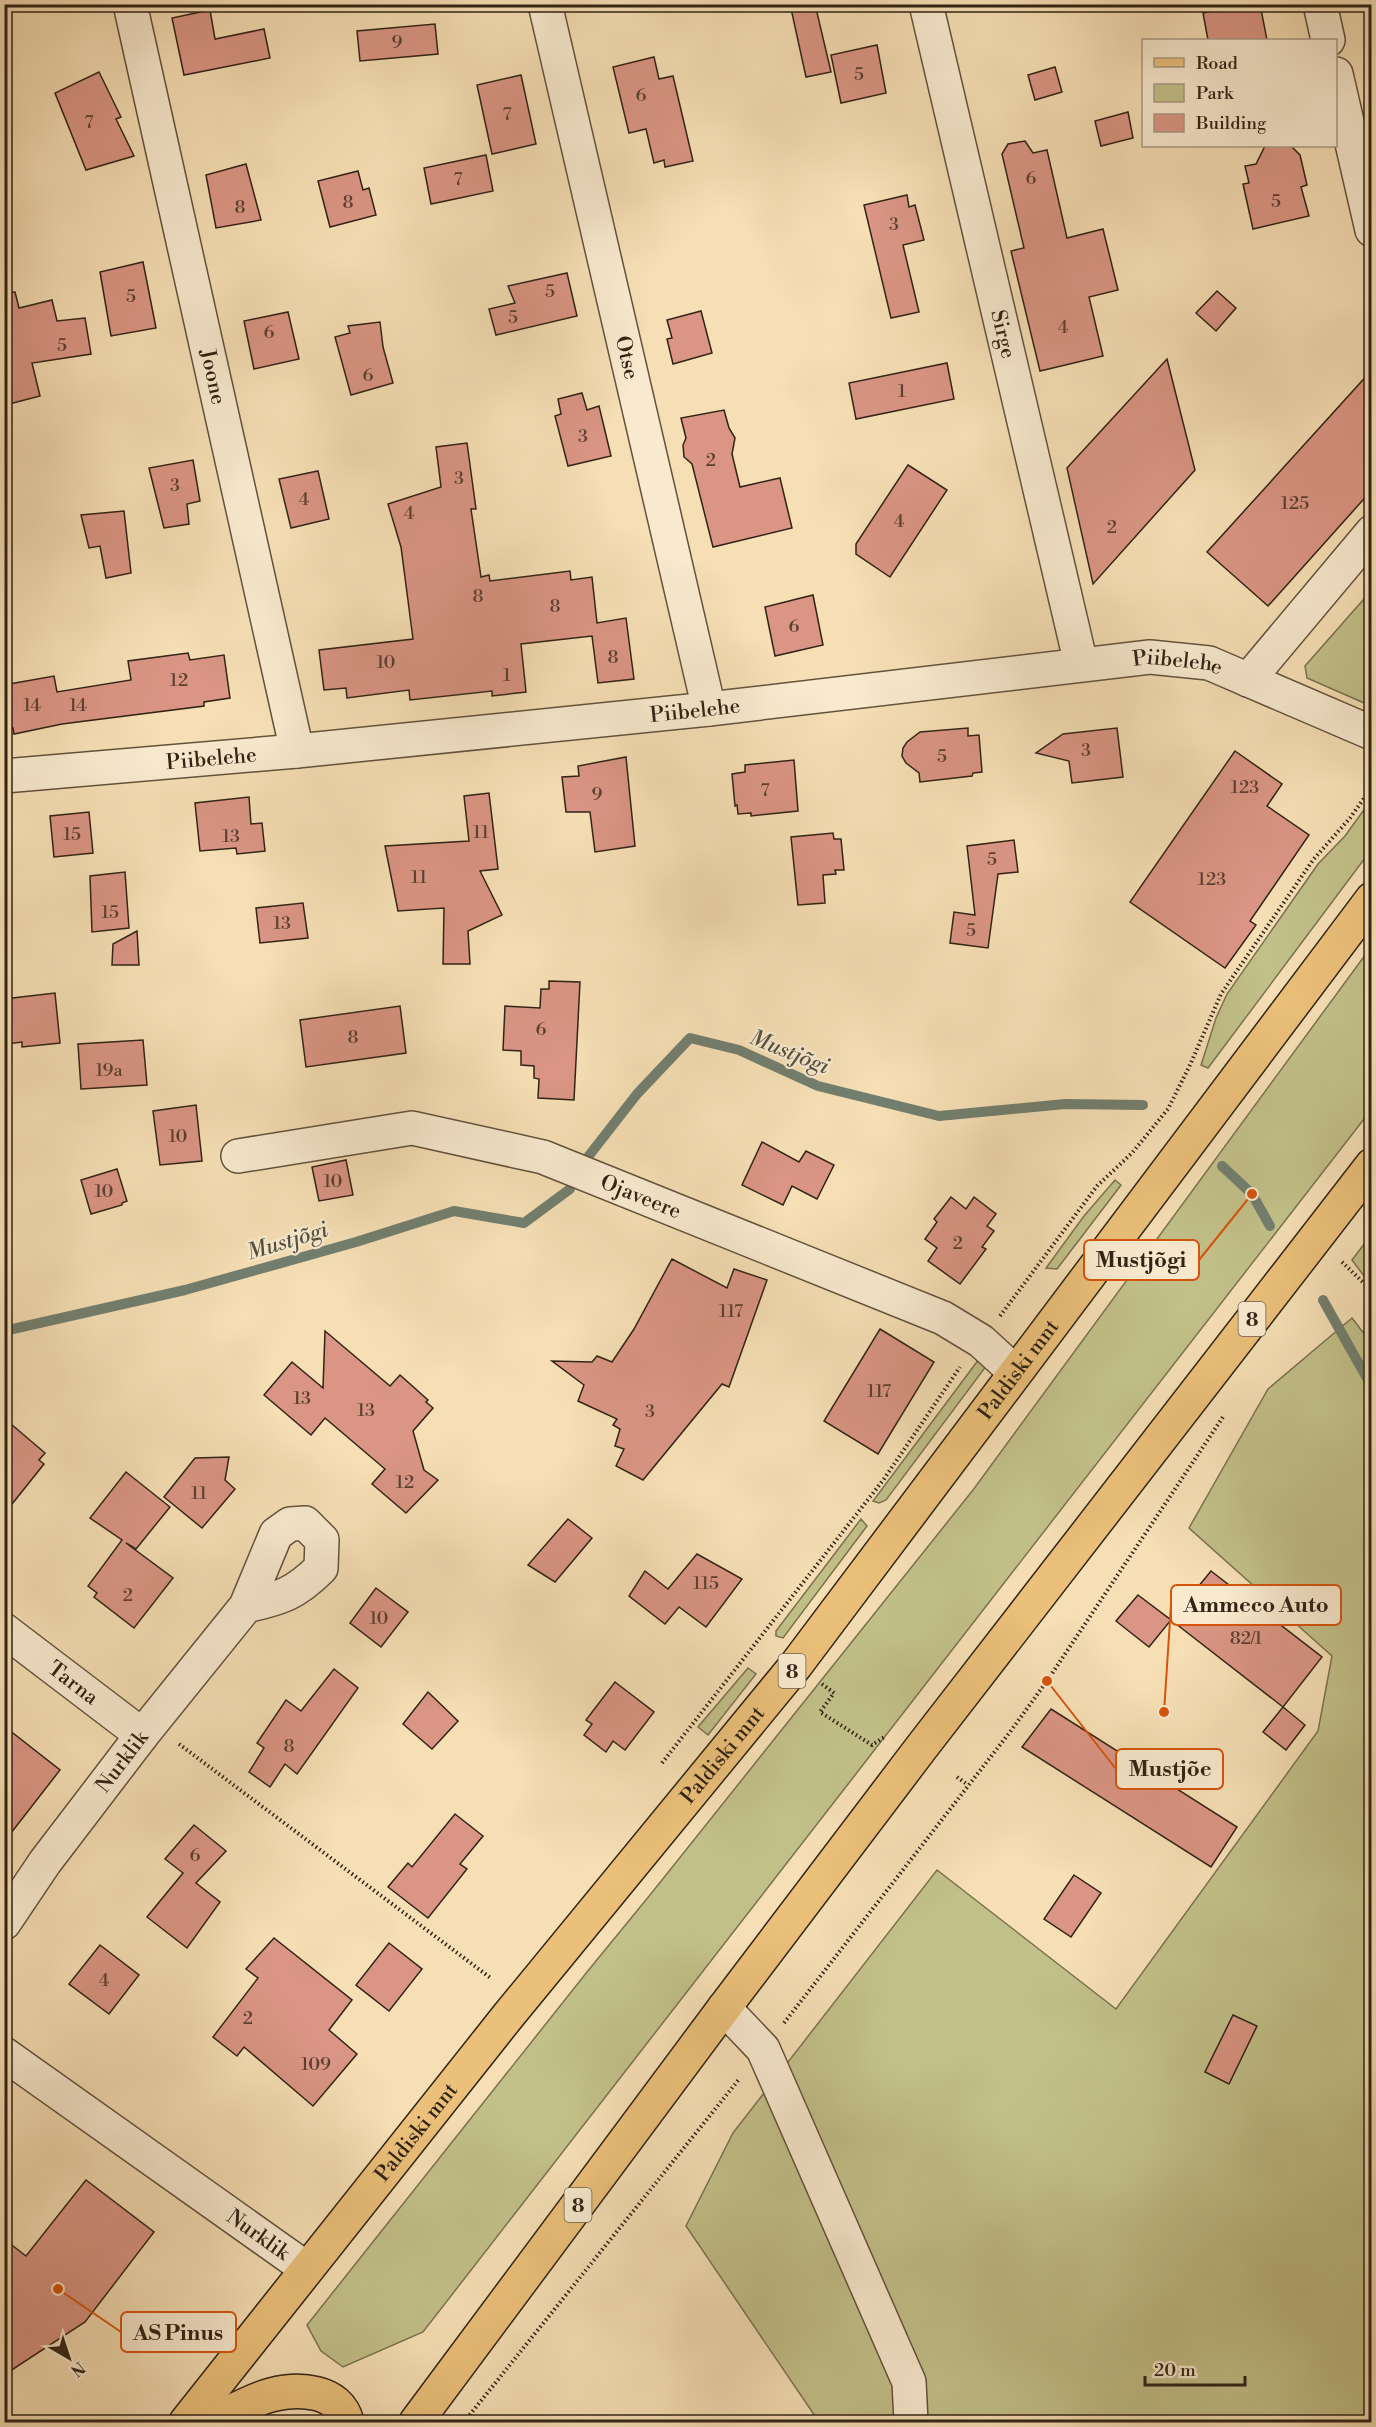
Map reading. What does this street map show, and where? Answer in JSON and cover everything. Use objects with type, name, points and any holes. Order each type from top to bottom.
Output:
[{"type":"main road","name":"Paldiski mnt","points":[[186,2422],[508,2016],[796,1665],[1371,899]]},
{"type":"main road","name":"8","points":[[416,2422],[724,2008],[996,1650],[1371,1165]]},
{"type":"main road","points":[[211,2422],[270,2395],[303,2391],[322,2394],[335,2402],[347,2422]]},
{"type":"street","name":"Joone","points":[[130,4],[297,751]]},
{"type":"street","name":"Otse","points":[[546,4],[709,709]]},
{"type":"street","name":"Sirge","points":[[926,4],[1082,664]]},
{"type":"street","points":[[1320,4],[1328,39]]},
{"type":"street","points":[[1337,83],[1371,230]]},
{"type":"street","points":[[1248,680],[1371,532]]},
{"type":"street","name":"Piibelehe","points":[[4,776],[297,751],[709,709],[1150,657],[1209,663],[1371,732]]},
{"type":"street","name":"Ojaveere","points":[[238,1156],[412,1128],[543,1157],[943,1318],[981,1341],[1015,1372]]},
{"type":"street","name":"Nurklik","points":[[4,1923],[45,1862],[147,1729],[246,1606]]},
{"type":"street","name":"Tarna","points":[[4,1630],[147,1729]]},
{"type":"street","points":[[724,2008],[763,2049],[909,2382],[910,2422]]},
{"type":"street","name":"Nurklik","points":[[4,2054],[308,2269]]},
{"type":"path","points":[[662,1763],[884,1479],[962,1363],[1097,1186],[1132,1153],[1168,1109],[1221,994],[1313,860],[1350,818],[1371,787]]},
{"type":"path","points":[[1335,1271],[1342,1262],[1370,1288],[1371,1300]]},
{"type":"path","points":[[779,2029],[1010,1732],[1047,1681],[1226,1412]]},
{"type":"path","points":[[820,1682],[834,1693],[820,1712],[872,1745],[889,1735]]},
{"type":"path","points":[[147,1729],[492,1979]]},
{"type":"path","points":[[957,1777],[968,1785]]},
{"type":"path","points":[[464,2422],[740,2078]]},
{"type":"green space","points":[[1371,591],[1371,706],[1307,678],[1305,666]]},
{"type":"green space","points":[[1371,800],[1371,850],[1208,1068],[1201,1065],[1216,1018],[1227,994],[1318,864],[1345,836]]},
{"type":"green space","points":[[1371,947],[1371,1110],[423,2332],[343,2367],[321,2351],[307,2325],[973,1490]]},
{"type":"green space","points":[[1115,1180],[1121,1185],[1057,1269],[1046,1268],[1084,1216]]},
{"type":"green space","points":[[1371,1235],[1372,1281],[1364,1276],[1352,1260]]},
{"type":"green space","points":[[1352,1318],[1372,1344],[1371,2422],[819,2422],[686,2226],[733,2133],[937,1870],[1116,2009],[1318,1731],[1332,1656],[1189,1528],[1268,1389]]},
{"type":"green space","points":[[982,1355],[987,1365],[886,1500],[879,1503],[873,1501]]},
{"type":"green space","points":[[861,1519],[867,1526],[783,1638],[776,1636],[776,1631]]},
{"type":"green space","points":[[748,1668],[756,1674],[708,1735],[698,1727]]},
{"type":"building","points":[[790,4],[815,4],[831,72],[806,77]]},
{"type":"building","points":[[1215,4],[1260,4],[1267,39],[1208,39],[1203,13],[1217,10]]},
{"type":"building","points":[[210,10],[215,39],[264,29],[270,58],[184,75],[172,18]]},
{"type":"building","points":[[435,24],[438,54],[360,61],[357,31]]},
{"type":"building","points":[[877,45],[886,93],[841,103],[831,55]]},
{"type":"building","points":[[654,57],[659,79],[673,76],[693,161],[665,167],[664,160],[654,163],[646,129],[629,133],[613,67]]},
{"type":"building","points":[[1055,67],[1062,92],[1035,100],[1028,75]]},
{"type":"building","points":[[99,72],[121,117],[116,119],[134,156],[86,170],[55,93]]},
{"type":"building","points":[[521,75],[536,144],[492,154],[477,85]]},
{"type":"building","points":[[1128,112],[1133,138],[1101,146],[1095,121]]},
{"type":"building","points":[[1025,141],[1033,153],[1047,150],[1067,238],[1103,229],[1118,290],[1089,297],[1103,356],[1040,371],[1011,251],[1024,248],[1002,154],[1008,144]]},
{"type":"building","points":[[1264,147],[1292,147],[1300,155],[1307,185],[1301,187],[1309,216],[1253,229],[1243,184],[1249,183],[1245,166],[1256,164]]},
{"type":"building","points":[[486,155],[493,191],[431,204],[424,168]]},
{"type":"building","points":[[246,164],[261,220],[216,228],[206,175]]},
{"type":"building","points":[[358,171],[363,190],[369,188],[376,215],[330,227],[318,181]]},
{"type":"building","points":[[907,195],[909,207],[915,205],[924,240],[903,245],[919,312],[891,318],[864,205]]},
{"type":"building","points":[[143,262],[156,328],[111,336],[100,272]]},
{"type":"building","points":[[567,273],[577,316],[496,335],[489,309],[515,303],[508,286]]},
{"type":"building","points":[[1217,291],[1236,308],[1216,331],[1196,313]]},
{"type":"building","points":[[15,292],[19,308],[52,300],[57,321],[85,318],[91,354],[32,363],[40,396],[9,404],[4,387],[4,293]]},
{"type":"building","points":[[701,311],[712,353],[673,364],[667,339],[672,338],[667,320]]},
{"type":"building","points":[[288,312],[299,359],[254,369],[244,321]]},
{"type":"building","points":[[380,322],[383,347],[393,383],[351,395],[335,337],[350,333],[348,326]]},
{"type":"building","points":[[1167,359],[1195,470],[1093,584],[1067,468]]},
{"type":"building","points":[[947,363],[954,399],[856,419],[849,383]]},
{"type":"building","points":[[1371,371],[1371,491],[1268,606],[1207,552]]},
{"type":"building","points":[[582,393],[587,410],[599,406],[611,456],[568,466],[555,416],[561,414],[558,399]]},
{"type":"building","points":[[724,410],[729,428],[735,438],[732,454],[740,487],[780,478],[792,528],[713,547],[692,464],[684,457],[683,445],[686,438],[681,418]]},
{"type":"building","points":[[467,443],[476,509],[471,509],[481,577],[489,575],[490,581],[570,571],[571,580],[592,577],[597,623],[626,618],[634,679],[598,683],[592,636],[521,644],[526,692],[492,696],[492,691],[410,700],[409,690],[347,698],[346,688],[324,690],[319,650],[413,639],[401,547],[388,504],[441,487],[436,447]]},
{"type":"building","points":[[193,460],[200,501],[187,504],[189,524],[164,528],[149,468]]},
{"type":"building","points":[[908,465],[947,490],[890,577],[856,554],[856,544]]},
{"type":"building","points":[[318,471],[329,519],[291,528],[279,479]]},
{"type":"building","points":[[124,511],[131,573],[106,578],[100,546],[89,548],[81,515]]},
{"type":"building","points":[[813,595],[823,645],[775,656],[765,607]]},
{"type":"building","points":[[188,653],[190,660],[224,655],[230,698],[204,702],[204,706],[62,724],[14,734],[13,728],[4,729],[4,685],[54,676],[57,692],[131,680],[128,661]]},
{"type":"building","points":[[968,728],[968,736],[979,735],[982,772],[973,773],[972,776],[920,782],[919,773],[906,763],[902,756],[907,742],[920,732]]},
{"type":"building","points":[[1117,728],[1123,777],[1072,783],[1069,761],[1036,753],[1063,734]]},
{"type":"building","points":[[1235,751],[1282,784],[1267,806],[1309,835],[1250,921],[1256,925],[1225,968],[1130,902]]},
{"type":"building","points":[[626,757],[635,846],[595,852],[590,812],[566,812],[562,777],[579,776],[578,766]]},
{"type":"building","points":[[794,760],[798,811],[751,816],[751,813],[738,814],[732,774],[745,772],[745,765]]},
{"type":"building","points":[[489,793],[498,869],[480,871],[502,915],[468,931],[470,964],[443,964],[444,908],[398,911],[385,846],[469,841],[464,796]]},
{"type":"building","points":[[249,797],[251,824],[262,823],[265,851],[237,854],[236,848],[200,851],[195,803]]},
{"type":"building","points":[[89,812],[93,853],[54,857],[50,816]]},
{"type":"building","points":[[833,833],[834,839],[841,839],[844,870],[835,870],[836,874],[823,875],[825,903],[798,905],[791,837]]},
{"type":"building","points":[[1014,840],[1018,872],[998,874],[988,948],[950,943],[954,912],[975,915],[967,846]]},
{"type":"building","points":[[125,872],[129,928],[92,932],[90,876]]},
{"type":"building","points":[[303,903],[308,938],[260,943],[256,908]]},
{"type":"building","points":[[137,931],[139,965],[112,965],[113,944]]},
{"type":"building","points":[[549,981],[580,982],[574,1100],[538,1098],[539,1079],[534,1078],[534,1066],[521,1065],[521,1051],[503,1050],[505,1006],[540,1008],[541,989],[549,989]]},
{"type":"building","points":[[55,993],[60,1043],[22,1047],[22,1042],[7,1044],[4,999]]},
{"type":"building","points":[[400,1006],[406,1053],[306,1067],[300,1020]]},
{"type":"building","points":[[143,1040],[147,1085],[81,1089],[78,1044]]},
{"type":"building","points":[[196,1105],[202,1161],[160,1165],[153,1111]]},
{"type":"building","points":[[762,1142],[799,1162],[806,1151],[834,1165],[817,1199],[792,1186],[783,1205],[742,1185]]},
{"type":"building","points":[[346,1160],[353,1195],[319,1201],[312,1167]]},
{"type":"building","points":[[117,1169],[127,1201],[122,1205],[91,1214],[81,1180]]},
{"type":"building","points":[[951,1197],[966,1209],[974,1197],[996,1214],[987,1226],[994,1231],[982,1247],[986,1249],[960,1284],[928,1261],[937,1248],[925,1239],[937,1222],[934,1219]]},
{"type":"building","points":[[672,1259],[727,1288],[734,1269],[767,1280],[729,1387],[722,1384],[643,1480],[616,1466],[624,1449],[615,1446],[620,1429],[613,1425],[617,1419],[578,1401],[584,1385],[552,1361],[592,1362],[597,1356],[612,1362],[634,1329]]},
{"type":"building","points":[[880,1329],[934,1362],[878,1454],[824,1421]]},
{"type":"building","points":[[325,1331],[390,1386],[400,1375],[428,1400],[426,1402],[433,1408],[413,1431],[424,1470],[438,1480],[406,1513],[372,1484],[385,1469],[325,1418],[311,1435],[264,1395],[292,1362],[323,1388]]},
{"type":"building","points":[[4,1418],[45,1453],[39,1460],[44,1464],[4,1514]]},
{"type":"building","points":[[229,1457],[225,1480],[235,1489],[202,1528],[164,1497],[195,1458]]},
{"type":"building","points":[[126,1472],[170,1507],[136,1549],[126,1543],[173,1578],[134,1628],[94,1597],[97,1593],[88,1586],[122,1540],[90,1518]]},
{"type":"building","points":[[568,1519],[592,1538],[555,1582],[528,1565]]},
{"type":"building","points":[[697,1554],[742,1579],[706,1627],[679,1607],[665,1624],[629,1596],[645,1571],[668,1589]]},
{"type":"building","points":[[1211,1571],[1322,1657],[1283,1707],[1171,1620]]},
{"type":"building","points":[[376,1588],[408,1612],[381,1647],[350,1623]]},
{"type":"building","points":[[1138,1595],[1171,1620],[1149,1647],[1116,1621]]},
{"type":"building","points":[[334,1669],[358,1688],[297,1774],[285,1764],[270,1787],[249,1772],[264,1748],[257,1743],[286,1700],[301,1711]]},
{"type":"building","points":[[615,1682],[654,1712],[625,1750],[613,1741],[606,1752],[584,1735],[592,1724],[586,1720]]},
{"type":"building","points":[[428,1692],[458,1721],[432,1749],[403,1724]]},
{"type":"building","points":[[1283,1707],[1305,1725],[1286,1750],[1263,1732]]},
{"type":"building","points":[[1051,1709],[1237,1827],[1211,1867],[1022,1747]]},
{"type":"building","points":[[4,1726],[60,1770],[4,1842]]},
{"type":"building","points":[[455,1814],[483,1836],[460,1864],[467,1869],[428,1918],[388,1887],[408,1863],[412,1867]]},
{"type":"building","points":[[194,1825],[226,1851],[196,1883],[220,1902],[187,1948],[147,1917],[183,1873],[165,1859]]},
{"type":"building","points":[[1074,1875],[1101,1893],[1071,1937],[1044,1919]]},
{"type":"building","points":[[274,1938],[352,2000],[329,2030],[357,2054],[313,2106],[244,2047],[237,2056],[213,2037],[258,1978],[246,1969]]},
{"type":"building","points":[[389,1943],[422,1969],[389,2011],[356,1985]]},
{"type":"building","points":[[100,1945],[139,1975],[109,2014],[69,1984]]},
{"type":"building","points":[[1233,2015],[1257,2026],[1229,2084],[1205,2072]]},
{"type":"building","points":[[86,2180],[154,2232],[85,2322],[4,2375],[4,2239],[26,2256]]},
{"type":"waterway","name":"Mustjõgi","points":[[584,1162],[637,1094],[690,1038],[739,1050],[818,1086],[939,1116],[1065,1104],[1143,1105]]},
{"type":"waterway","name":"Mustjõgi","points":[[1222,1166],[1252,1194],[1270,1226]]},
{"type":"waterway","name":"Mustjõgi","points":[[4,1331],[185,1290],[356,1242],[454,1211],[524,1223],[570,1189]]},
{"type":"waterway","name":"Mustjõgi","points":[[1323,1300],[1372,1387]]},
{"type":"place","name":"Mustjõgi","points":[[1252,1194]]},
{"type":"place","name":"Mustjõe","points":[[1047,1681]]},
{"type":"place","name":"Ammeco Auto","points":[[1164,1712]]},
{"type":"place","name":"AS Pinus","points":[[58,2289]]}]
